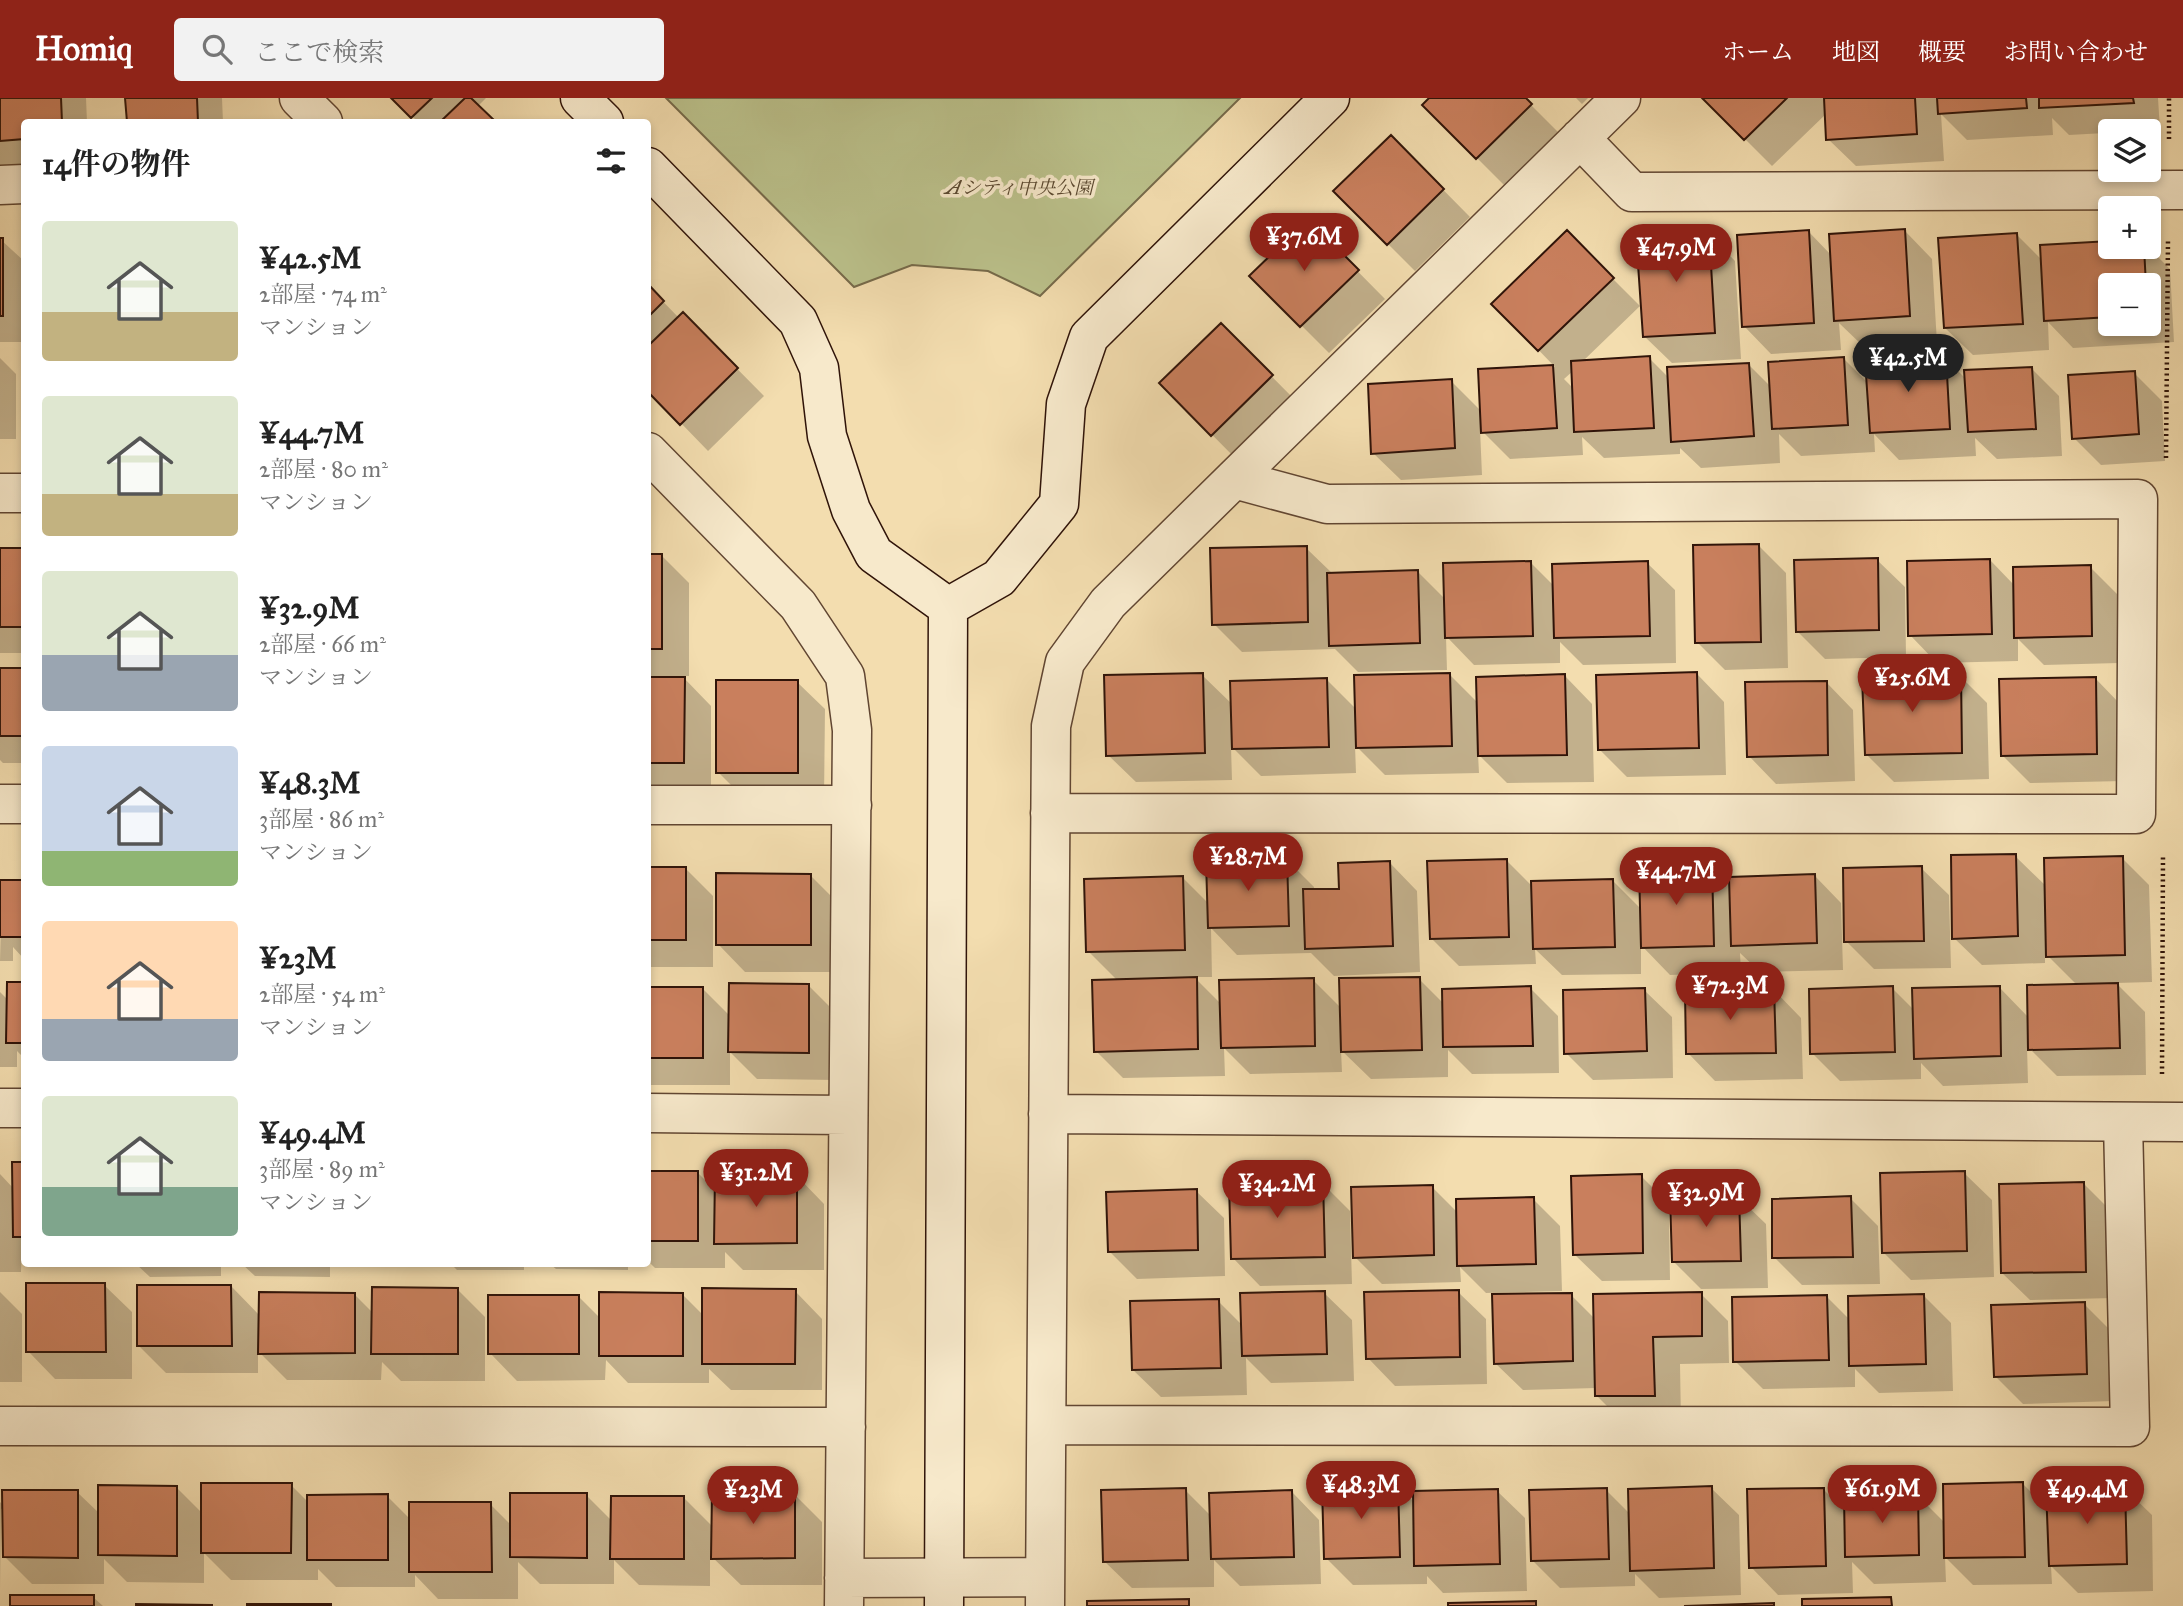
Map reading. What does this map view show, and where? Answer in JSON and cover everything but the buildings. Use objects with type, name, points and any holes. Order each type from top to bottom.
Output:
[{"type":"street","points":[[299,98],[320,119]]},
{"type":"street","points":[[580,98],[601,119]]},
{"type":"street","points":[[948,607],[999,578],[1059,505],[1066,404],[1088,337],[1330,98]]},
{"type":"street","points":[[651,457],[799,605],[845,676],[852,730],[852,805],[844,1592],[1045,1592],[1051,726],[1065,662],[1108,603],[1621,98]]},
{"type":"street","points":[[1580,138],[1632,192],[2183,190]]},
{"type":"street","points":[[651,170],[798,321],[819,368],[827,436],[851,510],[874,554],[948,607]]},
{"type":"street","points":[[0,185],[21,184]]},
{"type":"street","points":[[1050,813],[2136,814],[2138,499],[1328,504],[1234,479]]},
{"type":"street","points":[[0,493],[21,492]]},
{"type":"street","points":[[944,1593],[948,607]]},
{"type":"street","points":[[0,804],[21,804]]},
{"type":"street","points":[[651,805],[852,805]]},
{"type":"street","points":[[0,1108],[21,1108]]},
{"type":"street","points":[[651,1113],[848,1115]]},
{"type":"street","points":[[1048,1114],[2183,1122]]},
{"type":"street","points":[[1047,1425],[2130,1427],[2123,1122]]},
{"type":"street","points":[[0,1426],[846,1427]]},
{"type":"green space","name":"Aシティ中央公園","points":[[666,98],[1240,98],[1040,296],[988,271],[912,265],[854,287]]}]
